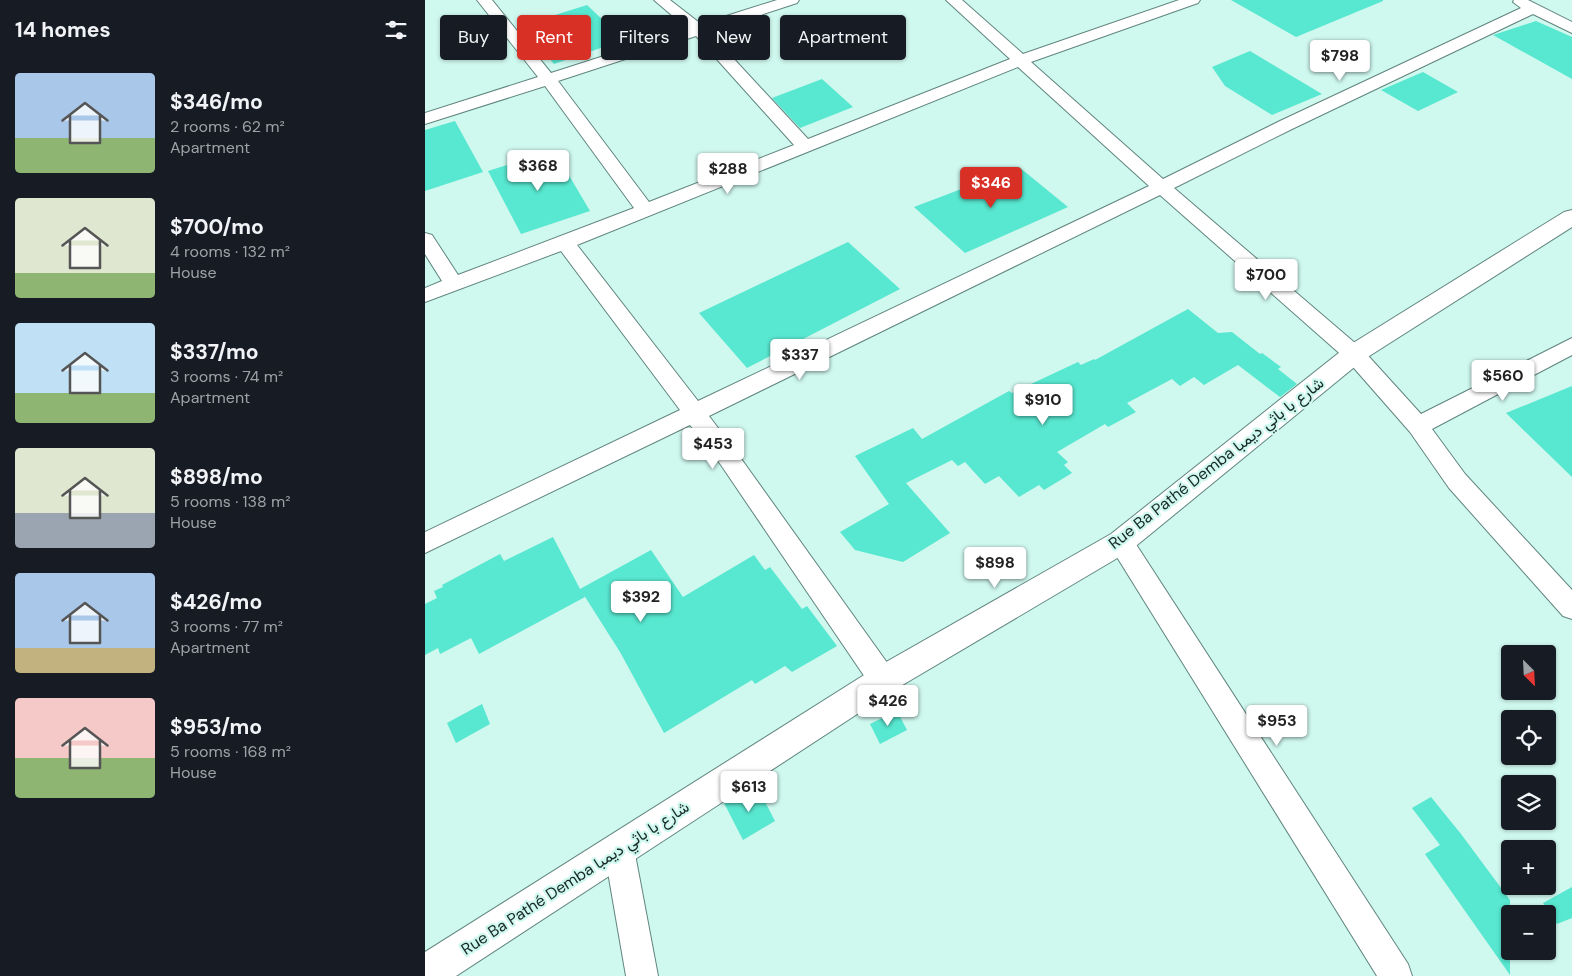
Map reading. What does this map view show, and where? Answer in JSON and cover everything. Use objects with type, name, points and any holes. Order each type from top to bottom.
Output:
[{"type":"street","points":[[484,0],[548,79],[646,210]]},
{"type":"street","points":[[661,0],[698,29]]},
{"type":"street","points":[[746,15],[792,0]]},
{"type":"street","points":[[953,0],[1160,186],[1354,354],[1418,426],[1457,481],[1572,608]]},
{"type":"street","points":[[425,295],[565,243],[1019,61],[1193,0]]},
{"type":"street","points":[[1517,0],[1572,28]]},
{"type":"street","points":[[425,543],[1160,186],[1534,8]]},
{"type":"street","points":[[425,119],[698,30]]},
{"type":"street","points":[[726,60],[805,146]]},
{"type":"street","name":"Rue Ba Pathé Demba شارع با باثي ديمبا","points":[[425,974],[883,680],[1121,542],[1354,354],[1572,217]]},
{"type":"street","points":[[425,240],[454,284]]},
{"type":"street","points":[[565,243],[694,412],[883,680]]},
{"type":"street","points":[[1418,426],[1572,346]]},
{"type":"street","points":[[1121,542],[1396,976]]},
{"type":"street","points":[[619,850],[641,976]]},
{"type":"building","points":[[1231,0],[1383,0],[1383,1],[1296,37]]},
{"type":"building","points":[[587,5],[601,18],[601,48],[591,51],[591,15],[555,15]]},
{"type":"building","points":[[1536,21],[1572,37],[1572,79],[1493,35]]},
{"type":"building","points":[[1250,51],[1322,94],[1272,115],[1225,86],[1212,67]]},
{"type":"building","points":[[550,60],[566,60],[554,64]]},
{"type":"building","points":[[1423,72],[1458,92],[1418,111],[1381,90]]},
{"type":"building","points":[[822,79],[853,107],[800,128],[772,98]]},
{"type":"building","points":[[455,121],[483,172],[425,191],[425,130]]},
{"type":"building","points":[[554,150],[590,211],[521,234],[488,171]]},
{"type":"building","points":[[1019,167],[1068,207],[965,253],[914,207]]},
{"type":"building","points":[[848,242],[900,289],[747,368],[699,313]]},
{"type":"building","points":[[1188,309],[1218,333],[1232,332],[1260,354],[1262,353],[1281,367],[1278,369],[1297,384],[1280,397],[1238,365],[1204,385],[1194,377],[1180,386],[1172,379],[1127,403],[1136,412],[1108,427],[1105,424],[1057,452],[1068,462],[1064,465],[1072,473],[1044,490],[1039,485],[1019,497],[999,476],[985,484],[965,462],[958,466],[952,460],[906,483],[950,533],[903,562],[855,550],[840,532],[889,504],[855,456],[913,428],[922,439],[1009,391],[1012,393],[1078,362],[1081,365],[1095,360]]},
{"type":"building","points":[[1572,386],[1572,477],[1506,413]]},
{"type":"building","points":[[553,537],[580,589],[651,550],[683,597],[754,555],[765,570],[770,567],[802,609],[807,606],[837,646],[792,672],[785,666],[755,684],[752,680],[664,733],[620,652],[582,592],[585,597],[479,654],[471,638],[440,654],[438,648],[425,655],[425,604],[437,598],[434,591],[500,554],[504,561]]},
{"type":"building","points":[[482,704],[490,724],[456,743],[447,723]]},
{"type":"building","points":[[897,711],[907,730],[880,744],[870,724]]},
{"type":"building","points":[[750,787],[755,798],[761,794],[775,821],[743,840],[724,803]]},
{"type":"building","points":[[1431,797],[1501,888],[1501,895],[1506,895],[1510,900],[1510,905],[1501,905],[1501,960],[1510,960],[1510,975],[1425,854],[1440,845],[1412,808]]},
{"type":"building","points":[[1572,887],[1572,918],[1557,924],[1556,905],[1544,905],[1543,903]]}]
